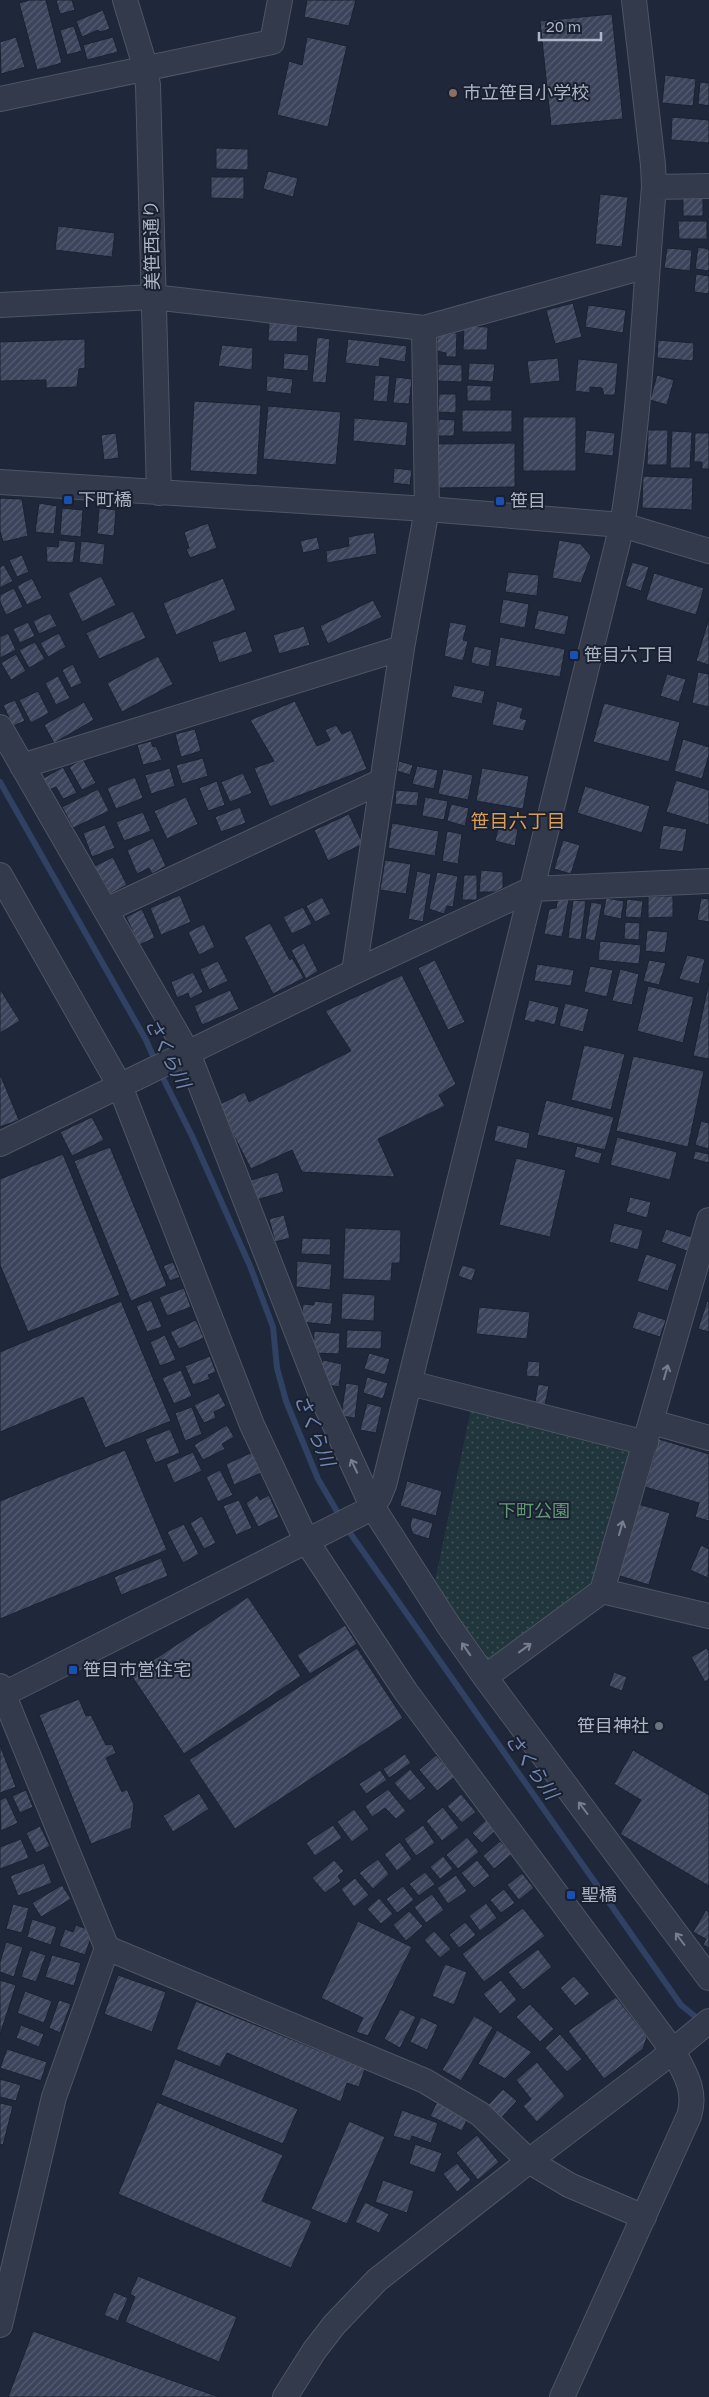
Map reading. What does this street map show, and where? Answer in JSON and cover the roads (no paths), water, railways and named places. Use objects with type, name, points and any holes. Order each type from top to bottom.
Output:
[{"type":"street","name":"美笹西通り","points":[[125,0],[146,69],[158,493]]},
{"type":"street","points":[[0,99],[272,42],[280,0]]},
{"type":"street","points":[[0,2325],[54,2097],[107,1948],[1,1692],[314,1538],[370,1508],[384,1485],[622,525],[635,420],[654,187],[634,0]]},
{"type":"street","points":[[654,187],[709,186]]},
{"type":"street","points":[[0,305],[153,297],[424,328],[647,266]]},
{"type":"street","points":[[354,972],[402,648],[427,509],[424,328]]},
{"type":"street","points":[[0,482],[427,509],[622,525],[709,551]]},
{"type":"street","points":[[22,766],[402,648]]},
{"type":"street","points":[[0,726],[106,910],[179,1057],[370,1508],[485,1677],[709,1978]]},
{"type":"street","points":[[106,910],[382,781]]},
{"type":"street","points":[[0,875],[120,1086],[252,1425],[314,1538],[406,1692],[673,2051],[688,2078],[693,2096],[693,2106],[562,2397]]},
{"type":"street","points":[[0,1144],[354,972],[532,889],[709,881]]},
{"type":"street","points":[[485,1677],[602,1591],[709,1220]]},
{"type":"street","points":[[410,1383],[649,1433],[709,1438]]},
{"type":"street","points":[[602,1591],[709,1616]]},
{"type":"street","points":[[107,1948],[425,2081],[480,2114],[529,2161],[569,2185],[644,2217]]},
{"type":"street","points":[[285,2397],[314,2351],[334,2325],[377,2280],[673,2051],[701,2027]]},
{"type":"waterway","name":"さくら川","points":[[0,782],[146,1040],[156,1063]]},
{"type":"waterway","name":"さくら川","points":[[160,1072],[192,1136],[250,1266],[273,1327],[277,1368],[286,1401],[318,1479],[348,1530],[681,2005],[702,2022]]},
{"type":"place","name":"市立笹目小学校","points":[[453,93]]},
{"type":"place","name":"下町橋","points":[[68,500]]},
{"type":"place","name":"笹目","points":[[500,501]]},
{"type":"place","name":"笹目六丁目","points":[[574,655]]},
{"type":"place","name":"笹目市営住宅","points":[[73,1670]]},
{"type":"place","name":"笹目神社","points":[[659,1726]]},
{"type":"place","name":"聖橋","points":[[571,1895]]},
{"type":"district","name":"笹目六丁目","points":[[518,821]]},
{"type":"park label","name":"下町公園","points":[[534,1511]]}]
